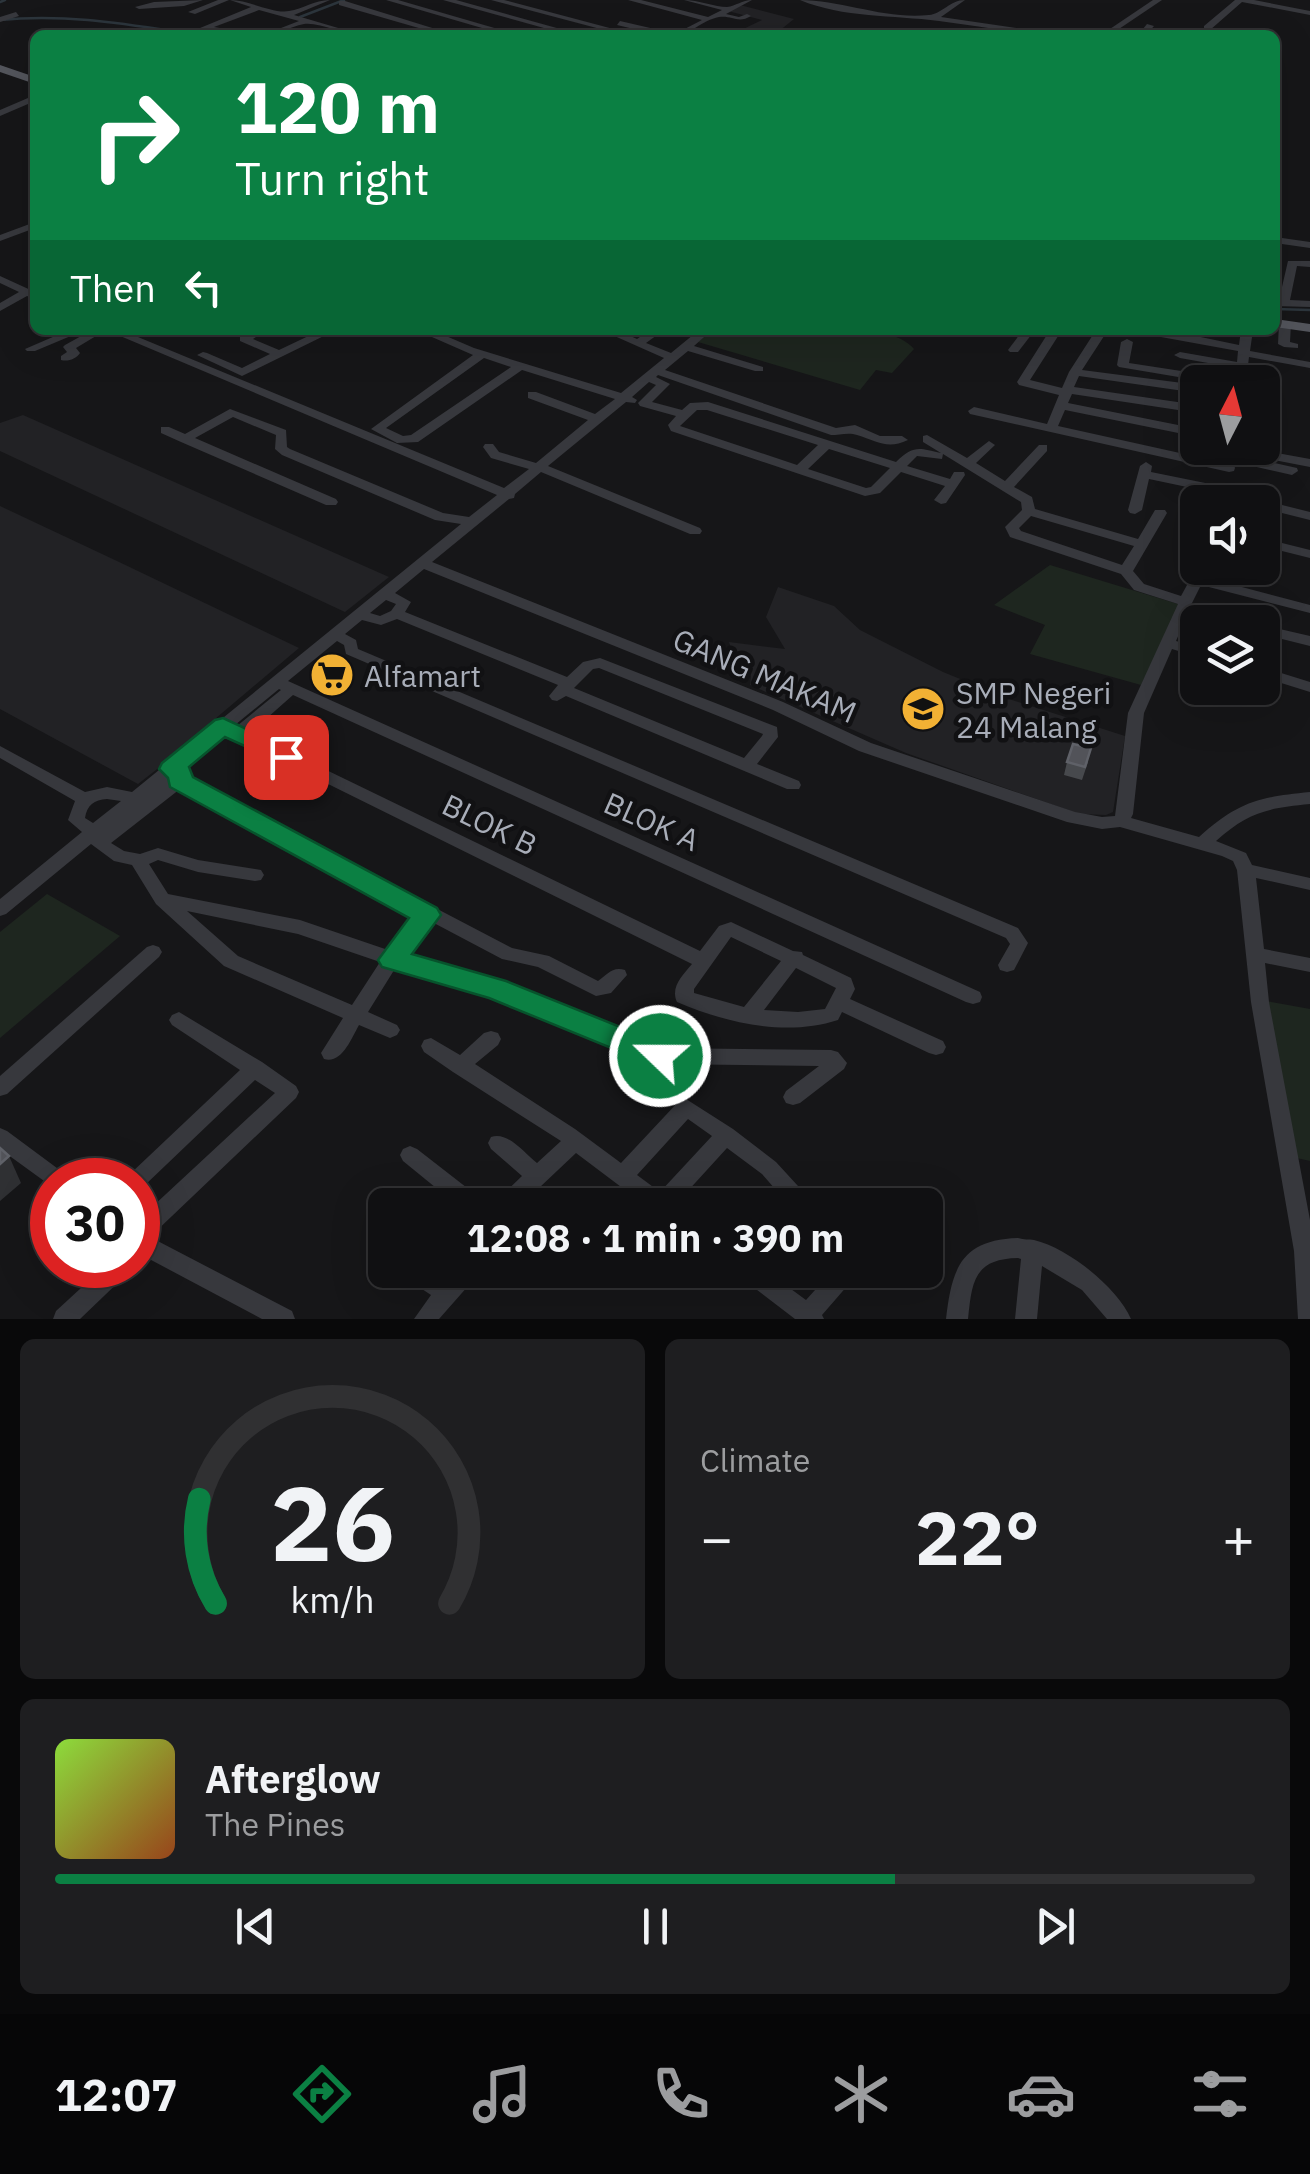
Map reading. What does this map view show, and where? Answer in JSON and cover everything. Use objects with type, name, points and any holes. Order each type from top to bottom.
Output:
[{"type":"main road","points":[[0,68],[30,79]]},
{"type":"main road","points":[[1280,323],[1310,328]]},
{"type":"street","points":[[139,8],[158,3],[182,6],[199,0]]},
{"type":"street","points":[[182,16],[225,0]]},
{"type":"street","points":[[234,0],[339,29]]},
{"type":"street","points":[[289,14],[326,0]]},
{"type":"street","points":[[390,0],[497,30]]},
{"type":"street","points":[[447,0],[560,30]]},
{"type":"street","points":[[496,0],[613,30]]},
{"type":"street","points":[[632,0],[713,16],[746,16]]},
{"type":"street","points":[[688,0],[728,9]]},
{"type":"street","points":[[684,30],[748,0]]},
{"type":"street","points":[[804,0],[867,14],[934,18],[1010,30]]},
{"type":"street","points":[[934,18],[962,0]]},
{"type":"street","points":[[1113,30],[1158,0]]},
{"type":"street","points":[[1207,28],[1241,0],[1310,13]]},
{"type":"street","points":[[1298,10],[1308,0]]},
{"type":"street","points":[[320,11],[346,2],[436,30]]},
{"type":"street","points":[[199,30],[259,7]]},
{"type":"street","points":[[982,26],[996,13]]},
{"type":"street","points":[[2,19],[16,14]]},
{"type":"street","points":[[281,30],[308,20]]},
{"type":"street","points":[[613,21],[652,30]]},
{"type":"street","points":[[335,30],[361,25]]},
{"type":"street","points":[[1146,30],[1150,26]]},
{"type":"street","points":[[204,28],[216,30]]},
{"type":"street","points":[[0,100],[16,105]]},
{"type":"street","points":[[0,112],[30,100]]},
{"type":"street","points":[[1,238],[30,227]]},
{"type":"street","points":[[1280,241],[1310,246]]},
{"type":"street","points":[[1310,264],[1294,262],[1290,266],[1281,283],[1280,303],[1310,304]]},
{"type":"street","points":[[1280,265],[1290,266]]},
{"type":"street","points":[[0,280],[30,293]]},
{"type":"street","points":[[0,308],[30,295]]},
{"type":"street","points":[[1280,323],[1284,344],[1294,346]]},
{"type":"street","points":[[32,349],[67,335]]},
{"type":"street","points":[[66,358],[74,352],[69,347],[91,335]]},
{"type":"street","points":[[123,335],[510,495]]},
{"type":"street","points":[[250,335],[244,338],[279,354]]},
{"type":"street","points":[[202,356],[239,373],[319,335]]},
{"type":"street","points":[[434,335],[482,354],[684,414]]},
{"type":"street","points":[[619,335],[673,358]]},
{"type":"street","points":[[638,343],[650,335]]},
{"type":"street","points":[[94,837],[134,799],[237,733],[292,688],[324,646],[700,335]]},
{"type":"street","points":[[1014,350],[1024,335]]},
{"type":"street","points":[[1053,335],[1023,382],[1065,396],[1096,412],[1180,429]]},
{"type":"street","points":[[1051,429],[1075,372],[1099,335]]},
{"type":"street","points":[[1173,335],[1243,356]]},
{"type":"street","points":[[1242,365],[1246,335]]},
{"type":"street","points":[[687,346],[759,369]]},
{"type":"street","points":[[1089,349],[1126,346],[1124,365],[1180,374]]},
{"type":"street","points":[[482,354],[377,429],[401,440],[414,440],[520,366]]},
{"type":"street","points":[[1180,355],[1243,356],[1310,365]]},
{"type":"street","points":[[1075,372],[1180,386]]},
{"type":"street","points":[[644,403],[664,384],[653,375]]},
{"type":"street","points":[[653,375],[835,432],[856,429],[876,440],[902,440]]},
{"type":"street","points":[[532,396],[600,420]]},
{"type":"street","points":[[1065,396],[1180,408]]},
{"type":"street","points":[[938,456],[914,452],[899,467],[869,492],[674,425],[693,406],[705,405],[899,467],[960,474],[1008,486],[1026,500],[1028,511]]},
{"type":"street","points":[[974,411],[1180,458]]},
{"type":"street","points":[[1085,437],[1096,412]]},
{"type":"street","points":[[185,439],[236,414],[282,433],[281,449],[286,452],[440,517],[474,522]]},
{"type":"street","points":[[165,430],[332,502]]},
{"type":"street","points":[[927,439],[960,474]]},
{"type":"street","points":[[1093,455],[1101,442]]},
{"type":"street","points":[[941,500],[989,444]]},
{"type":"street","points":[[799,470],[826,445]]},
{"type":"street","points":[[490,447],[495,455],[558,473],[695,531]]},
{"type":"street","points":[[1008,486],[1043,448]]},
{"type":"street","points":[[1135,510],[1149,453]]},
{"type":"street","points":[[1173,480],[1177,458]]},
{"type":"street","points":[[1280,459],[1310,463]]},
{"type":"street","points":[[552,460],[627,494]]},
{"type":"street","points":[[1275,465],[1292,470]]},
{"type":"street","points":[[1144,474],[1186,485]]},
{"type":"street","points":[[1280,508],[1310,516]]},
{"type":"street","points":[[1028,511],[1142,544]]},
{"type":"street","points":[[1028,511],[1012,527],[1015,534],[1130,576],[1140,587],[1191,590],[1310,609]]},
{"type":"street","points":[[1130,576],[1160,512]]},
{"type":"street","points":[[1280,546],[1310,554]]},
{"type":"street","name":"GANG MAKAM","points":[[424,564],[922,768],[1073,818],[1102,823],[1120,821],[1203,842],[1235,854],[1246,870]]},
{"type":"street","points":[[1191,590],[1214,605]]},
{"type":"street","points":[[1120,821],[1126,809],[1136,713],[1191,590]]},
{"type":"street","points":[[362,615],[381,621],[397,614],[404,602],[387,595]]},
{"type":"street","points":[[397,614],[563,690],[793,785]]},
{"type":"street","points":[[1280,634],[1310,641]]},
{"type":"street","points":[[338,635],[351,643],[351,650]]},
{"type":"street","points":[[1168,643],[1180,647]]},
{"type":"street","points":[[324,646],[339,653],[351,650],[1012,933],[1018,943],[1007,965]]},
{"type":"street","points":[[563,690],[590,664],[600,663],[768,729],[770,737],[747,765]]},
{"type":"street","points":[[1280,678],[1310,688]]},
{"type":"street","name":"BLOK A","points":[[292,688],[973,997]]},
{"type":"street","name":"BLOK B","points":[[237,733],[703,961]]},
{"type":"street","points":[[0,751],[86,800]]},
{"type":"street","points":[[0,909],[170,776]]},
{"type":"street","points":[[170,776],[427,915],[508,954],[542,962],[596,989],[604,988],[618,974]]},
{"type":"street","points":[[134,799],[109,790],[86,800],[76,811],[76,820],[120,857],[141,860],[158,854],[198,866],[255,875]]},
{"type":"street","points":[[1203,842],[1239,810],[1268,802],[1310,798]]},
{"type":"street","points":[[141,860],[140,867],[162,899],[231,961],[390,1030]]},
{"type":"street","points":[[1309,1319],[1302,1196],[1254,954],[1246,870],[1310,884]]},
{"type":"street","points":[[162,899],[300,927],[392,960],[496,988],[660,1056],[830,1058],[837,1063],[793,1097]]},
{"type":"street","points":[[331,1053],[392,960],[427,915]]},
{"type":"street","points":[[731,929],[795,957],[844,983],[846,989],[831,1015],[819,1019],[748,1016],[684,997],[685,987],[725,931],[731,929]]},
{"type":"street","points":[[0,1088],[153,952]]},
{"type":"street","points":[[1254,954],[1310,965]]},
{"type":"street","points":[[748,1016],[795,957]]},
{"type":"street","points":[[840,1003],[936,1047]]},
{"type":"street","points":[[160,1221],[288,1096],[287,1089],[178,1020]]},
{"type":"street","points":[[460,1066],[491,1039]]},
{"type":"street","points":[[431,1046],[568,1135],[660,1205],[726,1135]]},
{"type":"street","points":[[159,1158],[255,1068]]},
{"type":"street","points":[[621,1176],[686,1107],[726,1135],[788,1188]]},
{"type":"street","points":[[0,1137],[30,1159]]},
{"type":"street","points":[[524,1188],[574,1142]]},
{"type":"street","points":[[498,1144],[537,1176]]},
{"type":"street","points":[[410,1155],[452,1188]]},
{"type":"street","points":[[957,1319],[963,1279],[976,1260],[996,1248],[1032,1250],[1082,1272],[1110,1300],[1120,1319]]},
{"type":"street","points":[[1026,1319],[1032,1250]]},
{"type":"street","points":[[160,1254],[284,1319]]},
{"type":"street","points":[[64,1319],[97,1288]]},
{"type":"street","points":[[439,1288],[447,1293]]},
{"type":"street","points":[[425,1319],[452,1288]]},
{"type":"street","points":[[772,1288],[811,1317],[833,1288]]},
{"type":"shaded area","points":[[740,5],[794,19],[780,30],[741,30],[762,20],[728,11]]},
{"type":"shaded area","points":[[706,335],[890,335],[914,349],[892,373],[876,370],[860,390],[698,342]]},
{"type":"shaded area","points":[[23,415],[389,577],[345,612],[0,451],[0,423]]},
{"type":"shaded area","points":[[0,506],[299,648],[209,724],[211,727],[138,784],[0,709]]},
{"type":"shaded area","points":[[1050,565],[1178,604],[1179,610],[1141,685],[1030,654],[1045,625],[994,605]]},
{"type":"shaded area","name":"SMP Negeri 24 Malang","points":[[778,587],[834,606],[860,630],[943,672],[1012,700],[1125,736],[1113,812],[1079,814],[906,753],[750,685],[751,676],[733,655],[729,642],[785,649],[766,617]]},
{"type":"shaded area","points":[[47,894],[120,936],[0,1038],[0,932]]},
{"type":"shaded area","points":[[1266,1001],[1310,1009],[1310,1161],[1297,1158]]},
{"type":"building","points":[[1073,744],[1091,748],[1085,767],[1067,762]]},
{"type":"building","points":[[0,1148],[9,1156],[0,1164]]},
{"type":"waterway","points":[[0,2],[5,0]]},
{"type":"waterway","points":[[300,17],[344,0]]},
{"type":"waterway","points":[[0,20],[75,19],[164,30]]},
{"type":"waterway","points":[[1280,309],[1310,310]]},
{"type":"place","name":"Alfamart","points":[[332,675]]},
{"type":"place","name":"SMP Negeri 24 Malang","points":[[923,709]]},
{"type":"route","points":[[286,757],[223,726],[171,769],[181,774],[179,781],[427,915],[392,960],[496,988],[660,1056]]}]
